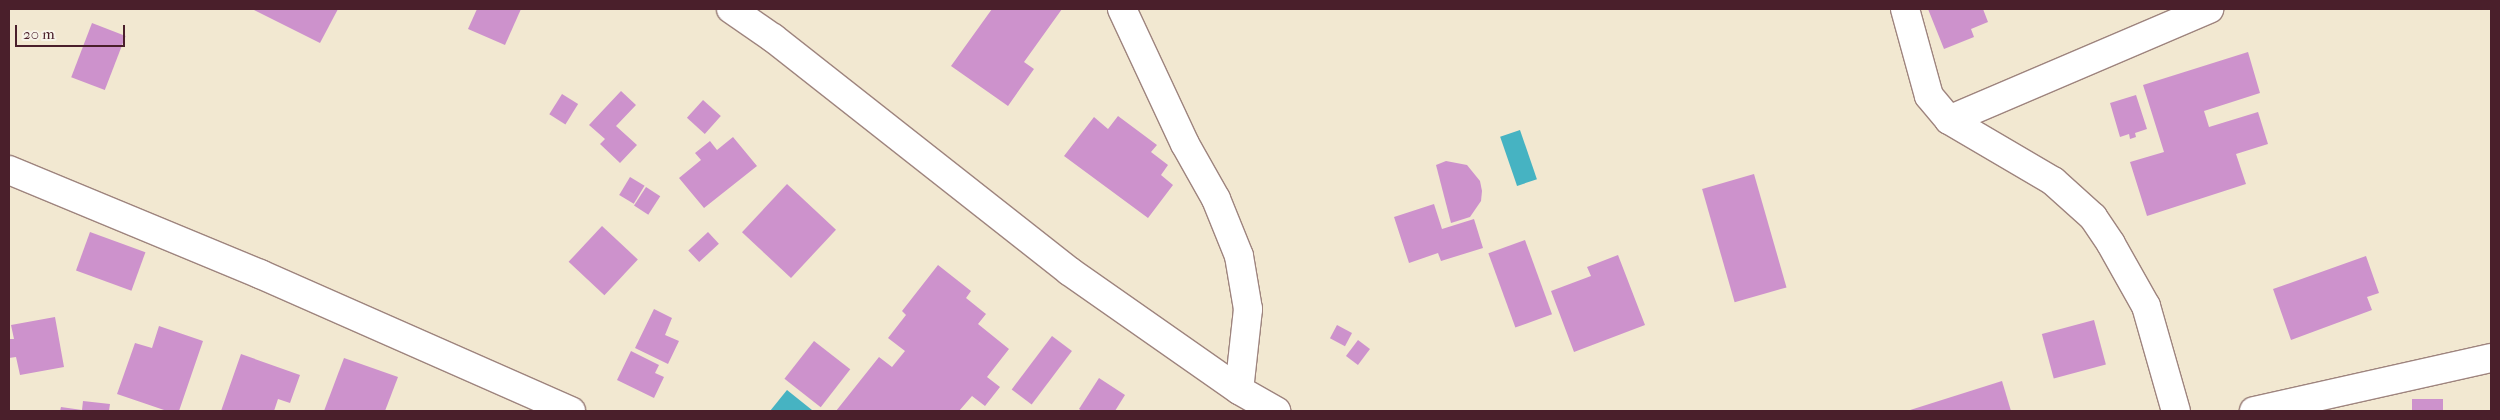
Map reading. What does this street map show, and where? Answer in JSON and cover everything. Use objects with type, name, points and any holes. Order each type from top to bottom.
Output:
[{"type":"street","points":[[731,9],[773,38],[1069,271],[1239,390],[1276,411]]},
{"type":"street","points":[[1122,9],[1186,144],[1216,199],[1239,256],[1248,309],[1239,390]]},
{"type":"street","points":[[1906,9],[1930,96],[1950,120],[2053,181],[2093,217],[2146,306],[2176,411]]},
{"type":"street","points":[[1950,120],[2209,9]]},
{"type":"street","points":[[9,170],[260,274],[571,411]]},
{"type":"street","points":[[2254,411],[2491,358]]},
{"type":"water","points":[[1520,130],[1537,179],[1517,186],[1500,137]]},
{"type":"water","points":[[787,390],[812,410],[770,411]]},
{"type":"building","points":[[252,9],[338,9],[320,43]]},
{"type":"building","points":[[477,9],[521,9],[505,45],[468,29]]},
{"type":"building","points":[[992,9],[1062,9],[1024,62],[1034,69],[1008,106],[951,66]]},
{"type":"building","points":[[1928,9],[1983,9],[1988,22],[1971,29],[1974,37],[1944,49]]},
{"type":"building","points":[[92,23],[126,36],[105,90],[71,77]]},
{"type":"building","points":[[2248,52],[2260,93],[2204,111],[2209,127],[2258,112],[2268,144],[2236,154],[2246,184],[2147,216],[2130,162],[2164,152],[2143,85]]},
{"type":"building","points":[[621,91],[636,105],[616,126],[637,145],[620,163],[600,144],[605,139],[589,125]]},
{"type":"building","points":[[562,94],[578,104],[565,124],[549,114]]},
{"type":"building","points":[[2136,95],[2147,129],[2135,133],[2136,137],[2130,139],[2129,134],[2120,137],[2110,103]]},
{"type":"building","points":[[703,100],[721,116],[705,134],[687,118]]},
{"type":"building","points":[[1118,116],[1157,145],[1151,152],[1168,165],[1161,175],[1173,185],[1148,218],[1064,156],[1094,117],[1108,129]]},
{"type":"building","points":[[733,137],[757,166],[704,208],[679,178],[701,160],[695,153],[710,141],[717,150]]},
{"type":"building","points":[[1446,161],[1467,165],[1480,181],[1482,191],[1481,201],[1470,217],[1451,223],[1436,165]]},
{"type":"building","points":[[1754,174],[1787,287],[1735,302],[1702,189]]},
{"type":"building","points":[[630,177],[645,186],[634,204],[619,195]]},
{"type":"building","points":[[787,184],[836,230],[791,278],[742,232]]},
{"type":"building","points":[[646,187],[660,196],[648,215],[634,205]]},
{"type":"building","points":[[1434,204],[1442,229],[1474,219],[1483,248],[1441,261],[1438,253],[1409,263],[1394,217]]},
{"type":"building","points":[[602,226],[638,259],[604,295],[569,262]]},
{"type":"building","points":[[90,232],[145,252],[131,291],[76,271]]},
{"type":"building","points":[[708,232],[719,244],[699,262],[688,250]]},
{"type":"building","points":[[1525,240],[1552,314],[1515,328],[1488,253]]},
{"type":"building","points":[[1618,255],[1645,325],[1574,352],[1551,291],[1591,276],[1587,267]]},
{"type":"building","points":[[2366,256],[2379,293],[2367,297],[2372,310],[2291,340],[2273,289]]},
{"type":"building","points":[[938,265],[971,291],[966,298],[986,314],[978,324],[1009,349],[987,377],[1000,387],[985,406],[972,396],[959,411],[836,411],[879,357],[892,367],[905,351],[888,338],[906,315],[902,311]]},
{"type":"building","points":[[654,309],[672,318],[665,335],[679,341],[668,364],[635,348]]},
{"type":"building","points":[[55,317],[64,367],[20,375],[16,357],[9,358],[9,339],[14,339],[11,325]]},
{"type":"building","points":[[2094,320],[2106,364],[2054,378],[2042,334]]},
{"type":"building","points":[[1337,325],[1352,333],[1345,346],[1330,338]]},
{"type":"building","points":[[159,326],[203,341],[179,411],[167,411],[117,394],[135,343],[152,348]]},
{"type":"building","points":[[1052,336],[1072,351],[1032,405],[1012,390]]},
{"type":"building","points":[[1358,340],[1370,349],[1358,365],[1346,356]]},
{"type":"building","points":[[814,341],[850,369],[821,407],[784,379]]},
{"type":"building","points":[[631,351],[659,365],[655,373],[664,377],[654,398],[617,380]]},
{"type":"building","points":[[241,354],[300,375],[290,403],[278,399],[274,411],[221,411]]},
{"type":"building","points":[[344,358],[398,377],[385,411],[324,411]]},
{"type":"building","points":[[1099,378],[1125,395],[1115,411],[1082,411],[1079,409]]},
{"type":"building","points":[[2002,381],[2011,411],[1907,411]]},
{"type":"building","points":[[2412,399],[2443,399],[2443,411],[2412,411]]},
{"type":"building","points":[[83,401],[110,404],[109,411],[60,411],[61,407],[82,410]]}]
